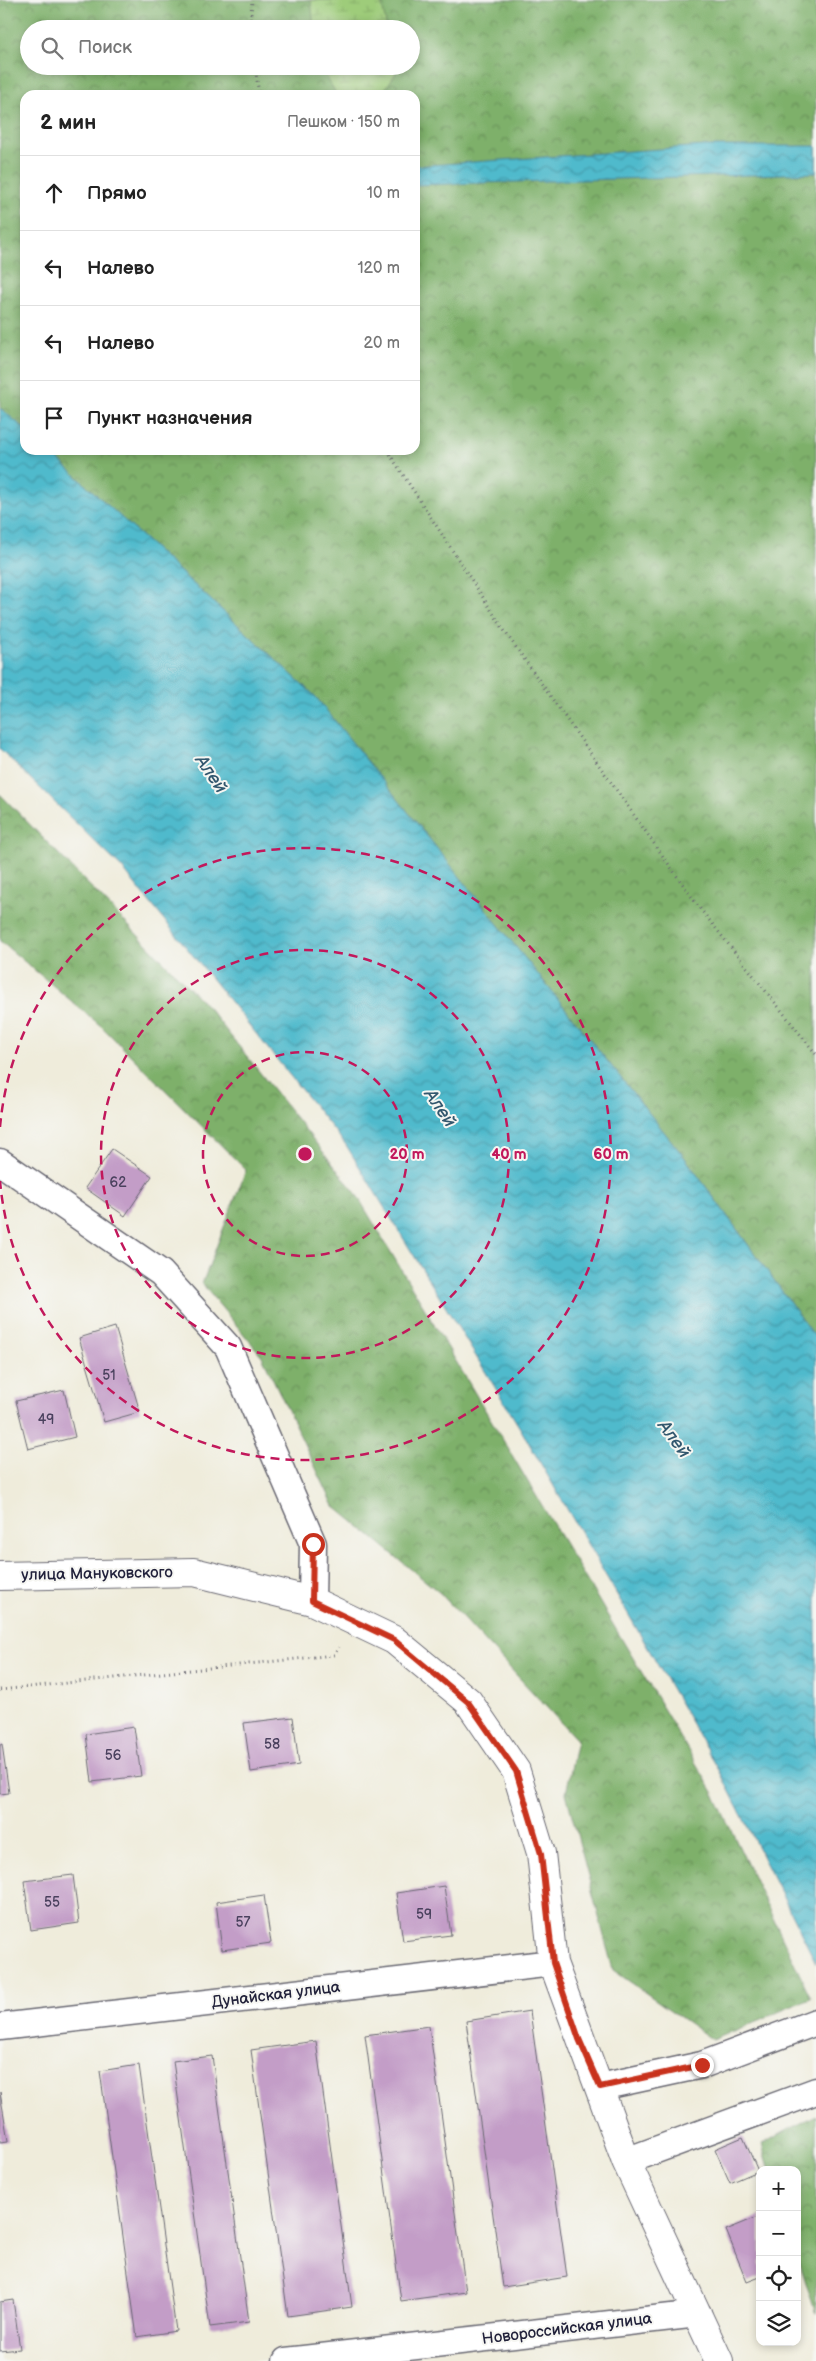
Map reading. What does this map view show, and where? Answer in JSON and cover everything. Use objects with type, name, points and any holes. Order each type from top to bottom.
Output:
[{"type":"street","points":[[0,1162],[160,1273],[228,1347],[313,1544],[312,1601]]},
{"type":"street","name":"улица Мануковского","points":[[0,1576],[194,1572],[312,1601],[394,1640],[468,1702],[516,1771],[541,1854],[553,1963],[579,2039],[600,2087],[626,2161],[719,2361]]},
{"type":"street","name":"Дунайская улица","points":[[0,2027],[553,1963]]},
{"type":"street","points":[[600,2087],[702,2065],[816,2022]]},
{"type":"street","points":[[626,2161],[726,2126],[816,2091]]},
{"type":"street","name":"Новороссийская улица","points":[[286,2361],[698,2314]]},
{"type":"path","points":[[251,20],[252,0]]},
{"type":"path","points":[[256,75],[257,90]]},
{"type":"path","points":[[390,455],[508,636],[698,906],[816,1054]]},
{"type":"path","points":[[0,1690],[334,1655],[355,1621]]},
{"type":"green space","points":[[0,0],[816,0],[816,1338],[685,1158],[315,696],[53,455],[420,455],[420,90],[20,90],[20,425],[0,408]]},
{"type":"green space","points":[[311,0],[381,0],[385,20],[313,20]]},
{"type":"green space","points":[[325,75],[395,75],[384,90],[334,90]]},
{"type":"green space","points":[[0,794],[206,1005],[355,1192],[713,1792],[811,1998],[713,2040],[613,1970],[566,1793],[577,1740],[440,1593],[334,1506],[262,1356],[202,1284],[246,1170],[101,1026],[0,941]]},
{"type":"green space","points":[[816,2115],[816,2314],[801,2267],[801,2166],[769,2166],[762,2144]]},
{"type":"water","points":[[704,146],[816,146],[816,173],[420,185],[420,166]]},
{"type":"water","name":"Алей","points":[[0,408],[20,425],[20,455],[53,455],[315,696],[685,1158],[816,1338],[816,1963],[720,1772],[520,1428],[346,1145],[123,869],[0,749]]},
{"type":"building","points":[[112,1149],[152,1176],[125,1216],[85,1188]]},
{"type":"building","points":[[115,1327],[140,1412],[104,1422],[79,1338]]},
{"type":"building","points":[[64,1390],[75,1437],[28,1449],[16,1401]]},
{"type":"building","points":[[293,1717],[299,1765],[251,1772],[244,1723]]},
{"type":"building","points":[[134,1727],[141,1776],[92,1782],[86,1734]]},
{"type":"building","points":[[2,1744],[9,1793],[0,1794],[0,1745]]},
{"type":"building","points":[[73,1875],[79,1923],[31,1930],[24,1881]]},
{"type":"building","points":[[444,1886],[451,1935],[403,1941],[396,1893]]},
{"type":"building","points":[[264,1895],[271,1943],[222,1950],[216,1902]]},
{"type":"building","points":[[530,2011],[567,2277],[503,2287],[466,2021]]},
{"type":"building","points":[[429,2026],[466,2292],[401,2301],[365,2035]]},
{"type":"building","points":[[316,2041],[352,2307],[288,2316],[251,2050]]},
{"type":"building","points":[[212,2056],[249,2322],[210,2327],[173,2061]]},
{"type":"building","points":[[139,2065],[176,2331],[137,2337],[100,2071]]},
{"type":"building","points":[[0,2092],[8,2141],[0,2142]]},
{"type":"building","points":[[743,2137],[756,2166],[756,2172],[730,2183],[715,2149]]},
{"type":"building","points":[[756,2218],[756,2279],[747,2282],[726,2230]]},
{"type":"building","points":[[13,2300],[20,2349],[0,2351],[0,2302]]},
{"type":"route","points":[[313,1544],[312,1601],[394,1640],[468,1702],[516,1771],[541,1854],[553,1963],[579,2039],[600,2087],[702,2065]]}]
